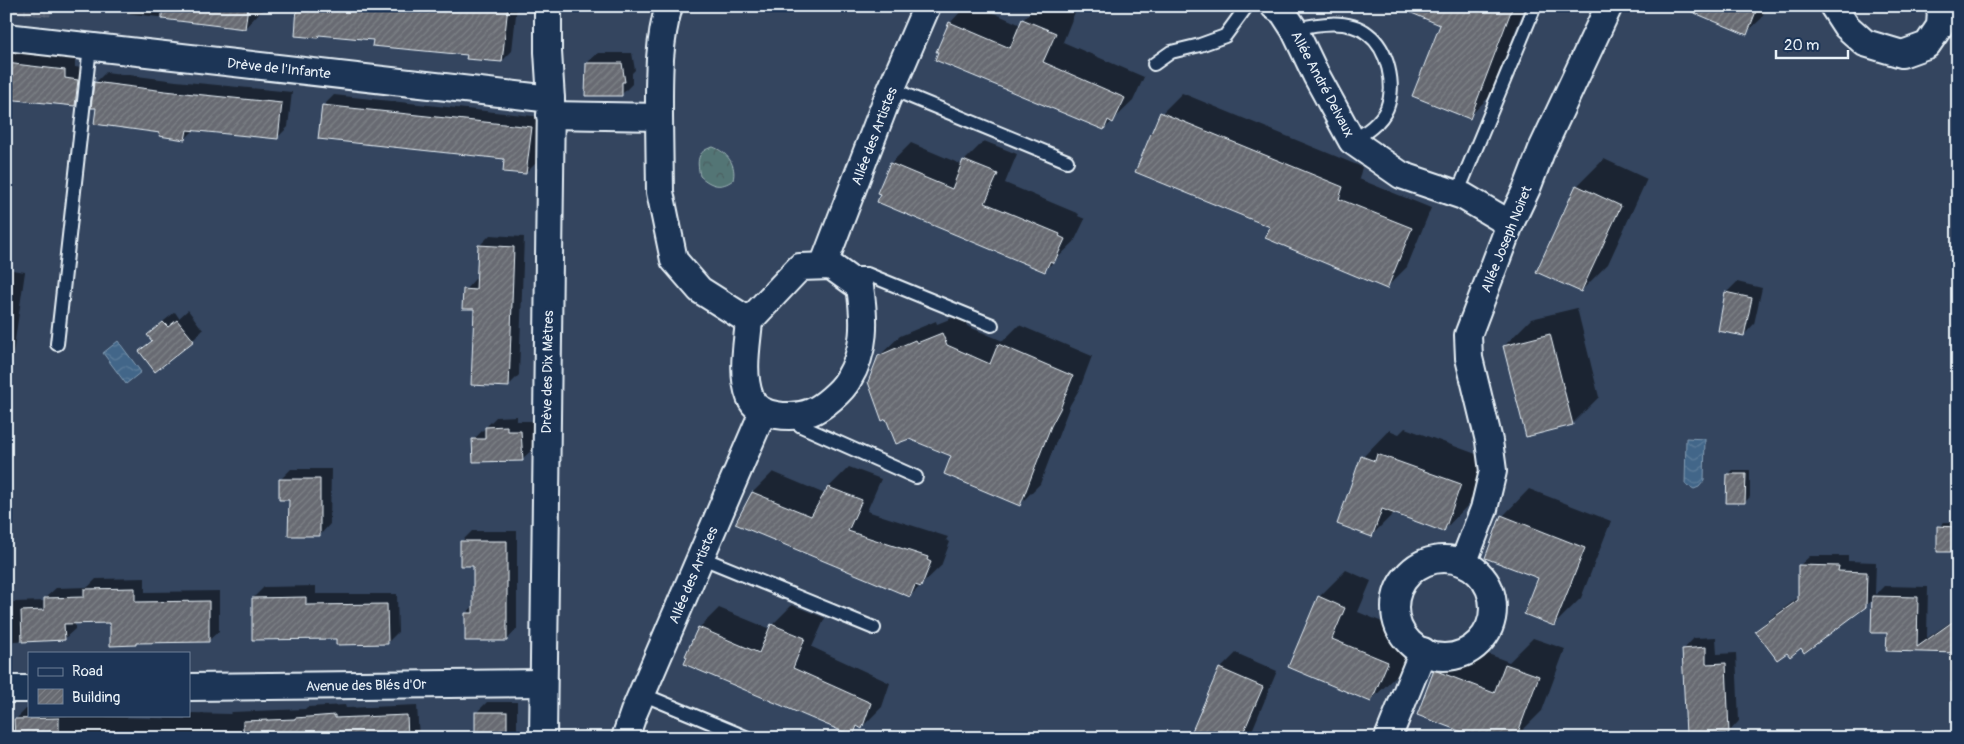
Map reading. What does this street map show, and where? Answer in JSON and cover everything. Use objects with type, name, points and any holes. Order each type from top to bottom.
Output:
[{"type":"street","name":"Drève des Dix Mètres","points":[[543,738],[551,107],[548,6]]},
{"type":"street","points":[[669,6],[662,31],[659,117],[660,192],[674,260],[700,290],[749,321]]},
{"type":"street","name":"Allée des Artistes","points":[[833,270],[892,89],[927,6]]},
{"type":"street","name":"Allée André Delvaux","points":[[1274,6],[1283,12],[1294,29],[1316,75],[1352,141],[1401,175],[1457,194],[1510,224]]},
{"type":"street","name":"Allée Joseph Noiret","points":[[1464,561],[1484,509],[1493,471],[1489,440],[1469,358],[1468,335],[1510,224],[1527,188],[1542,149],[1608,6]]},
{"type":"street","points":[[1833,6],[1846,26],[1865,43],[1902,54],[1928,46],[1940,26],[1941,10],[1938,6]]},
{"type":"street","name":"Drève de l'Infante","points":[[6,37],[551,107]]},
{"type":"street","points":[[551,107],[659,117]]},
{"type":"street","points":[[800,267],[833,270],[860,288],[864,316],[862,345],[848,381],[828,401],[811,412],[789,416],[763,412],[750,398],[745,370],[749,321],[800,267]]},
{"type":"street","name":"Allée des Artistes","points":[[625,738],[763,412]]},
{"type":"street","points":[[1438,558],[1464,561],[1480,573],[1491,590],[1494,610],[1489,630],[1477,646],[1459,656],[1439,658],[1423,651],[1402,635],[1394,612],[1398,587],[1414,567],[1438,558]]},
{"type":"street","points":[[1388,738],[1423,651]]},
{"type":"street","name":"Avenue des Blés d'Or","points":[[190,687],[543,683]]},
{"type":"street","points":[[6,689],[28,689]]},
{"type":"lane","points":[[1154,64],[1171,52],[1200,45],[1225,36],[1247,6]]},
{"type":"lane","points":[[1457,194],[1535,6]]},
{"type":"lane","points":[[1294,29],[1321,23],[1348,26],[1368,33],[1383,50],[1391,86],[1387,109],[1370,130],[1352,141]]},
{"type":"lane","points":[[57,344],[90,47]]},
{"type":"lane","points":[[892,89],[1067,161]]},
{"type":"lane","points":[[833,270],[867,274],[992,324]]},
{"type":"lane","points":[[789,416],[801,426],[916,477]]},
{"type":"lane","points":[[700,557],[874,628]]},
{"type":"lane","points":[[642,694],[748,738]]},
{"type":"shaded area","points":[[6,6],[52,6],[50,17],[6,12]]},
{"type":"green space","points":[[713,147],[727,156],[734,169],[733,180],[724,185],[712,184],[700,176],[699,158],[703,151]]},
{"type":"water","points":[[118,341],[141,372],[126,384],[103,353]]},
{"type":"water","points":[[1686,438],[1705,439],[1704,481],[1699,487],[1694,489],[1685,484]]},
{"type":"building","points":[[162,6],[248,6],[245,29],[162,19]]},
{"type":"building","points":[[297,6],[327,6],[374,10],[375,6],[508,6],[502,62],[466,59],[467,55],[372,46],[373,40],[319,35],[318,38],[295,36]]},
{"type":"building","points":[[1395,6],[1513,6],[1470,119],[1412,96],[1440,25]]},
{"type":"building","points":[[1678,6],[1758,6],[1747,35]]},
{"type":"building","points":[[1022,19],[1056,33],[1043,62],[1125,98],[1113,123],[1108,120],[1104,130],[935,60],[938,52],[936,52],[949,22],[1010,48]]},
{"type":"building","points":[[6,63],[65,70],[65,78],[78,80],[75,106],[6,99]]},
{"type":"building","points":[[586,63],[622,63],[625,82],[622,82],[622,96],[585,96]]},
{"type":"building","points":[[94,82],[282,103],[278,139],[187,130],[185,140],[159,136],[160,133],[94,124],[96,108],[91,108]]},
{"type":"building","points":[[322,105],[532,127],[526,174],[503,172],[504,159],[318,139]]},
{"type":"building","points":[[1160,112],[1343,187],[1339,199],[1412,228],[1387,289],[1265,238],[1270,227],[1135,172]]},
{"type":"building","points":[[963,160],[998,174],[985,203],[1060,234],[1059,236],[1065,239],[1054,263],[1050,261],[1045,272],[877,202],[880,194],[877,193],[890,163],[952,189]]},
{"type":"building","points":[[1576,185],[1621,206],[1581,292],[1536,272]]},
{"type":"building","points":[[478,245],[514,247],[509,387],[471,385],[474,309],[462,309],[463,289],[476,290]]},
{"type":"building","points":[[1725,292],[1752,298],[1744,336],[1718,331]]},
{"type":"building","points":[[177,320],[194,341],[155,372],[139,351],[152,341],[147,335],[163,322],[168,327]]},
{"type":"building","points":[[942,333],[947,345],[990,364],[998,344],[1073,376],[1020,506],[944,474],[951,456],[909,439],[896,444],[886,419],[882,421],[868,382],[878,356],[915,340],[917,343]]},
{"type":"building","points":[[1550,334],[1573,425],[1526,437],[1503,346]]},
{"type":"building","points":[[507,426],[507,431],[521,431],[523,461],[473,462],[472,439],[485,439],[485,427]]},
{"type":"building","points":[[1377,454],[1461,484],[1444,532],[1382,509],[1372,537],[1337,524],[1361,456],[1375,461]]},
{"type":"building","points":[[1727,474],[1746,474],[1745,503],[1726,503]]},
{"type":"building","points":[[279,479],[320,479],[320,536],[288,536],[289,500],[279,500]]},
{"type":"building","points":[[828,487],[862,500],[848,531],[928,557],[927,560],[931,562],[921,587],[915,585],[910,597],[735,524],[752,492],[811,516]]},
{"type":"building","points":[[1501,515],[1585,548],[1554,626],[1524,614],[1538,578],[1485,558]]},
{"type":"building","points":[[1937,526],[1956,527],[1955,552],[1937,552]]},
{"type":"building","points":[[460,541],[507,541],[507,641],[465,641],[465,613],[473,613],[473,566],[460,566]]},
{"type":"building","points":[[1798,565],[1839,566],[1838,571],[1867,572],[1866,607],[1804,653],[1801,648],[1790,657],[1787,653],[1777,660],[1755,631],[1798,600]]},
{"type":"building","points":[[135,588],[135,602],[209,601],[209,642],[136,643],[136,645],[110,646],[110,623],[64,624],[65,640],[22,642],[21,611],[44,610],[44,598],[84,597],[84,589]]},
{"type":"building","points":[[1318,596],[1345,608],[1332,639],[1388,662],[1371,702],[1288,667]]},
{"type":"building","points":[[1872,596],[1918,597],[1917,647],[1958,618],[1958,653],[1886,651],[1887,633],[1871,633]]},
{"type":"building","points":[[306,597],[306,605],[387,604],[388,644],[336,645],[336,639],[252,640],[252,598]]},
{"type":"building","points":[[771,624],[805,638],[793,668],[871,703],[862,729],[857,726],[853,736],[684,664],[687,657],[685,656],[698,627],[759,653]]},
{"type":"building","points":[[1706,647],[1706,664],[1726,663],[1729,733],[1686,735],[1682,649]]},
{"type":"building","points":[[1505,664],[1539,676],[1516,738],[1478,738],[1417,715],[1434,670],[1494,693]]},
{"type":"building","points":[[1219,668],[1263,687],[1241,738],[1189,738]]},
{"type":"building","points":[[475,712],[507,712],[507,738],[475,738]]},
{"type":"building","points":[[335,715],[335,718],[407,715],[408,738],[243,738],[243,721]]},
{"type":"building","points":[[59,718],[59,738],[15,738],[14,719]]}]
